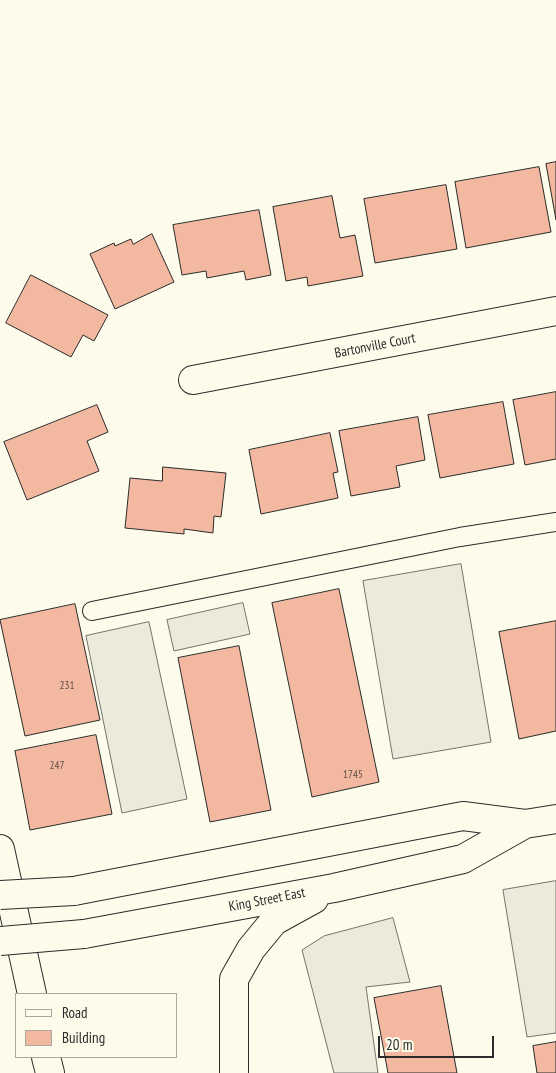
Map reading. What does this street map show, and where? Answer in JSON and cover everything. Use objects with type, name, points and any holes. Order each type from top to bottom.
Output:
[{"type":"main road","name":"Bartonville Court","points":[[193,380],[556,311]]},
{"type":"main road","name":"King Street East","points":[[0,895],[74,891],[463,816],[525,824],[556,819]]},
{"type":"main road","name":"King Street East","points":[[0,941],[84,934],[334,888],[464,859],[525,824]]},
{"type":"main road","points":[[0,849],[32,993]]},
{"type":"main road","points":[[234,1073],[234,980],[242,964],[251,949],[274,921],[334,888]]},
{"type":"main road","points":[[46,1058],[50,1073]]},
{"type":"lane","points":[[92,611],[460,537],[556,522]]},
{"type":"shaded area","points":[[461,564],[491,742],[393,759],[363,581]]},
{"type":"shaded area","points":[[243,603],[250,634],[174,651],[167,620]]},
{"type":"shaded area","points":[[149,622],[187,799],[122,813],[86,636]]},
{"type":"shaded area","points":[[556,881],[556,1033],[527,1037],[503,890]]},
{"type":"shaded area","points":[[393,918],[410,982],[366,987],[378,1073],[334,1073],[302,950],[324,936]]},
{"type":"building","points":[[556,162],[556,220],[546,164]]},
{"type":"building","points":[[539,167],[551,232],[466,248],[455,182]]},
{"type":"building","points":[[446,185],[457,249],[375,263],[364,199]]},
{"type":"building","points":[[332,196],[340,238],[355,235],[363,276],[308,286],[307,277],[286,281],[273,207]]},
{"type":"building","points":[[259,210],[271,275],[246,280],[244,271],[207,278],[206,271],[182,275],[173,225]]},
{"type":"building","points":[[152,234],[174,282],[115,309],[90,254],[114,243],[115,246],[131,239],[133,244]]},
{"type":"building","points":[[31,275],[108,315],[94,341],[83,335],[71,357],[6,323]]},
{"type":"building","points":[[556,392],[556,459],[525,465],[513,400]]},
{"type":"building","points":[[503,402],[514,464],[440,478],[428,415]]},
{"type":"building","points":[[97,405],[108,432],[87,441],[99,471],[27,500],[4,442]]},
{"type":"building","points":[[418,417],[425,460],[396,466],[400,487],[351,496],[339,431]]},
{"type":"building","points":[[330,433],[338,472],[333,473],[338,498],[261,514],[249,450]]},
{"type":"building","points":[[163,467],[226,473],[221,517],[214,516],[213,533],[184,529],[184,534],[125,528],[130,478],[162,481]]},
{"type":"building","points":[[339,589],[379,782],[312,797],[272,603]]},
{"type":"building","points":[[75,604],[100,720],[25,736],[0,620]]},
{"type":"building","points":[[556,621],[556,731],[519,739],[499,632]]},
{"type":"building","points":[[239,646],[271,810],[210,822],[178,658]]},
{"type":"building","points":[[96,735],[112,814],[30,830],[15,751]]},
{"type":"building","points":[[441,986],[457,1073],[388,1073],[374,998]]},
{"type":"building","points":[[556,1042],[556,1073],[537,1073],[533,1046]]}]
